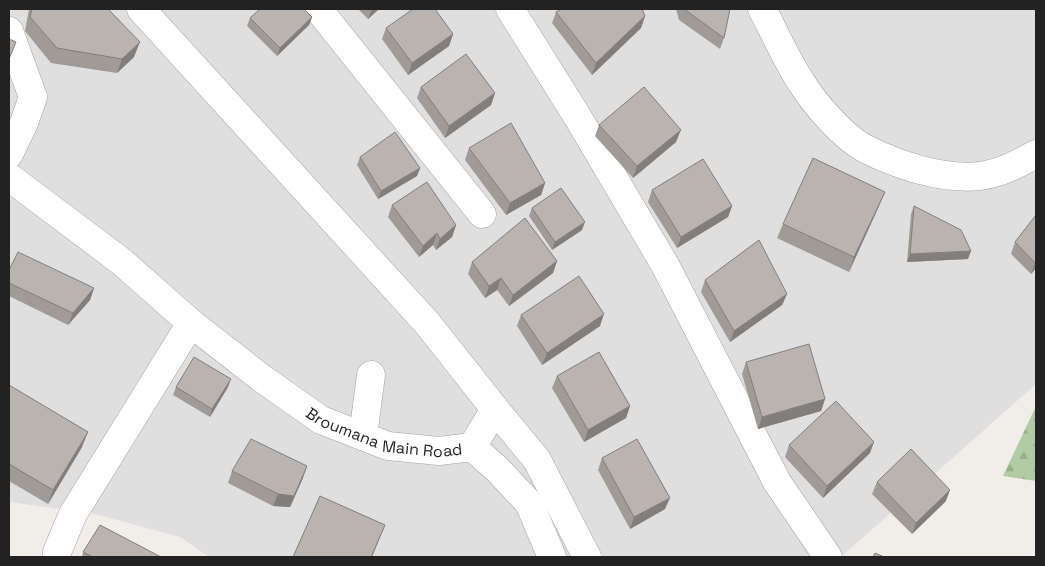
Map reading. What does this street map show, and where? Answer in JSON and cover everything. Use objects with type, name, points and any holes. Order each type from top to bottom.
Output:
[{"type":"street","points":[[141,9],[427,323],[537,460],[587,557]]},
{"type":"street","points":[[318,9],[482,214]]},
{"type":"street","points":[[510,9],[577,116],[665,266],[778,482],[828,557]]},
{"type":"street","points":[[762,9],[801,83],[831,120],[862,147],[892,160],[950,176],[980,176],[1009,169],[1036,154]]},
{"type":"street","points":[[9,31],[33,97],[24,123],[9,154]]},
{"type":"street","name":"Broumana Main Road","points":[[9,177],[122,262],[191,323],[260,377],[321,420],[388,446],[439,451],[472,447],[495,409]]},
{"type":"street","points":[[57,557],[57,552],[73,514],[191,323]]},
{"type":"street","points":[[363,436],[371,375]]},
{"type":"street","points":[[472,447],[497,468],[529,503],[552,557]]},
{"type":"shaded area","points":[[9,9],[1036,9],[1036,384],[841,557],[209,557],[180,537],[91,513],[9,502]]},
{"type":"shaded area","points":[[226,215],[307,284],[352,293],[419,348],[452,381],[437,407],[381,404],[352,396],[324,381],[162,250]]},
{"type":"green space","points":[[1036,406],[1036,481],[1003,476]]},
{"type":"building","points":[[32,9],[108,9],[140,42],[122,59],[57,48],[30,17]]},
{"type":"building","points":[[260,9],[304,9],[312,17],[280,48],[250,18]]},
{"type":"building","points":[[413,9],[435,9],[453,34],[412,63],[386,28]]},
{"type":"building","points":[[562,9],[642,9],[645,16],[596,63],[556,12]]},
{"type":"building","points":[[684,9],[730,9],[724,38]]},
{"type":"building","points":[[9,39],[16,42],[9,59]]},
{"type":"building","points":[[466,54],[495,93],[449,126],[421,87]]},
{"type":"building","points":[[644,87],[681,130],[637,166],[599,125]]},
{"type":"building","points":[[511,123],[545,183],[510,203],[469,148]]},
{"type":"building","points":[[395,132],[420,168],[381,191],[360,157]]},
{"type":"building","points":[[813,158],[885,192],[854,257],[783,224]]},
{"type":"building","points":[[703,159],[732,206],[681,237],[652,190]]},
{"type":"building","points":[[427,182],[456,225],[440,239],[437,233],[423,246],[392,205]]},
{"type":"building","points":[[561,188],[585,222],[555,242],[532,208]]},
{"type":"building","points":[[914,206],[961,230],[971,251],[910,254]]},
{"type":"building","points":[[1036,215],[1036,262],[1035,263],[1015,242]]},
{"type":"building","points":[[525,218],[557,261],[513,295],[501,278],[489,286],[472,262]]},
{"type":"building","points":[[759,240],[787,294],[734,331],[705,280]]},
{"type":"building","points":[[18,252],[94,288],[73,313],[9,283],[9,270]]},
{"type":"building","points":[[579,276],[604,314],[547,353],[521,315]]},
{"type":"building","points":[[809,344],[825,399],[762,417],[746,362]]},
{"type":"building","points":[[599,352],[630,406],[588,430],[557,376]]},
{"type":"building","points":[[194,357],[231,379],[212,409],[176,387]]},
{"type":"building","points":[[9,385],[88,432],[53,490],[9,464]]},
{"type":"building","points":[[836,401],[874,442],[827,486],[789,445]]},
{"type":"building","points":[[251,439],[307,466],[294,496],[278,494],[232,471]]},
{"type":"building","points":[[637,439],[670,498],[634,517],[602,458]]},
{"type":"building","points":[[911,449],[950,490],[916,523],[877,482]]},
{"type":"building","points":[[320,496],[385,525],[371,557],[293,557]]},
{"type":"building","points":[[100,525],[161,557],[93,557],[83,552]]},
{"type":"building","points":[[875,553],[884,557],[873,557]]}]
